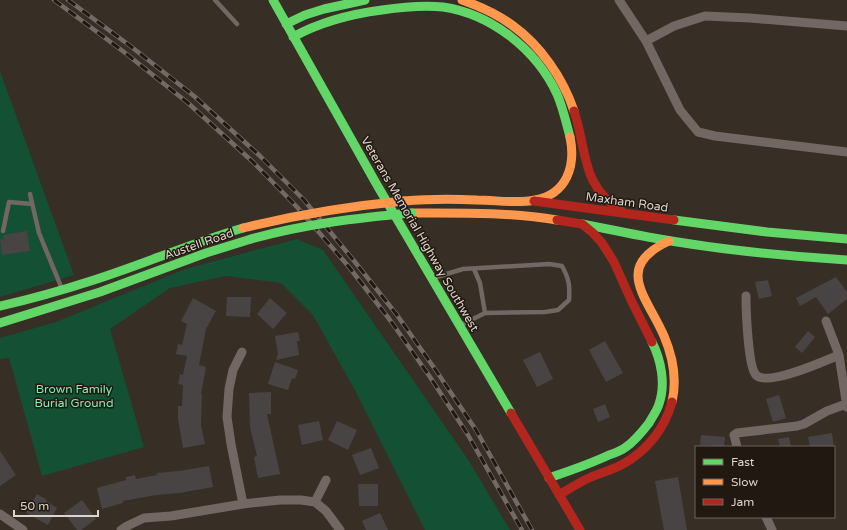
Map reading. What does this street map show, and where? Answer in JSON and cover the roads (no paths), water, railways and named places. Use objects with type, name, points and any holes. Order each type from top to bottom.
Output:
[{"type":"main road","name":"Veterans Memorial Highway Southwest","points":[[273,0],[377,185],[580,530]]},
{"type":"main road","points":[[286,24],[305,15],[324,9],[365,0]]},
{"type":"main road","points":[[462,0],[483,8],[512,24],[547,60],[557,74],[571,102],[580,132],[585,162],[592,182],[605,198],[624,213]]},
{"type":"main road","points":[[293,36],[319,24],[353,14],[420,6],[459,11],[476,17],[502,30],[524,49],[547,77],[554,89],[562,107],[572,152],[570,172],[563,184],[554,193],[534,201]]},
{"type":"main road","name":"Maxham Road","points":[[404,201],[534,201],[767,232],[847,239]]},
{"type":"main road","name":"Austell Road","points":[[0,306],[43,296],[95,280],[210,238],[273,220],[323,210],[404,201]]},
{"type":"main road","name":"Austell Road","points":[[0,323],[100,292],[206,253],[250,239],[318,224],[376,216],[451,212],[535,216],[582,224]]},
{"type":"main road","points":[[582,224],[701,246],[847,260]]},
{"type":"main road","points":[[549,478],[613,454],[628,445],[639,436],[655,413],[659,405],[662,392],[660,365],[652,341],[608,252],[597,238],[582,224]]},
{"type":"main road","points":[[559,495],[594,476],[623,464],[633,458],[658,432],[669,413],[674,392],[672,360],[666,340],[640,288],[638,274],[640,266],[646,255],[658,246],[670,241]]},
{"type":"street","points":[[618,0],[646,41],[680,110],[698,132],[715,136],[847,152]]},
{"type":"street","points":[[646,41],[674,26],[705,16],[847,26]]},
{"type":"street","points":[[746,296],[750,359],[754,373],[758,377],[774,378],[806,368],[839,355]]},
{"type":"street","points":[[737,446],[734,435],[737,432],[797,426],[804,424],[827,411],[847,405],[839,355],[826,321]]},
{"type":"street","points":[[242,352],[233,370],[229,389],[227,417],[243,504]]},
{"type":"street","points":[[315,502],[326,480]]},
{"type":"street","points":[[121,530],[126,526],[144,518],[171,516],[243,504],[280,500],[315,502],[326,511],[340,530]]},
{"type":"street","points":[[0,514],[22,530]]},
{"type":"street","points":[[766,518],[772,530]]},
{"type":"lane","points":[[216,0],[237,24]]},
{"type":"lane","points":[[30,194],[39,233],[62,290]]},
{"type":"lane","points":[[3,231],[9,202],[32,204]]},
{"type":"lane","points":[[432,278],[463,270],[549,264],[562,266],[568,277],[569,300],[558,310],[545,312],[485,313],[459,326]]},
{"type":"lane","points":[[474,269],[480,283],[485,313]]},
{"type":"railway","points":[[54,0],[124,52],[188,103],[253,162],[297,207],[349,267],[390,320],[430,377],[468,435],[522,530]]},
{"type":"railway","points":[[68,0],[194,96],[260,156],[304,200],[397,315],[437,372],[476,430],[532,530]]},
{"type":"park label","name":"Brown Family Burial Ground","points":[[74,396]]}]
